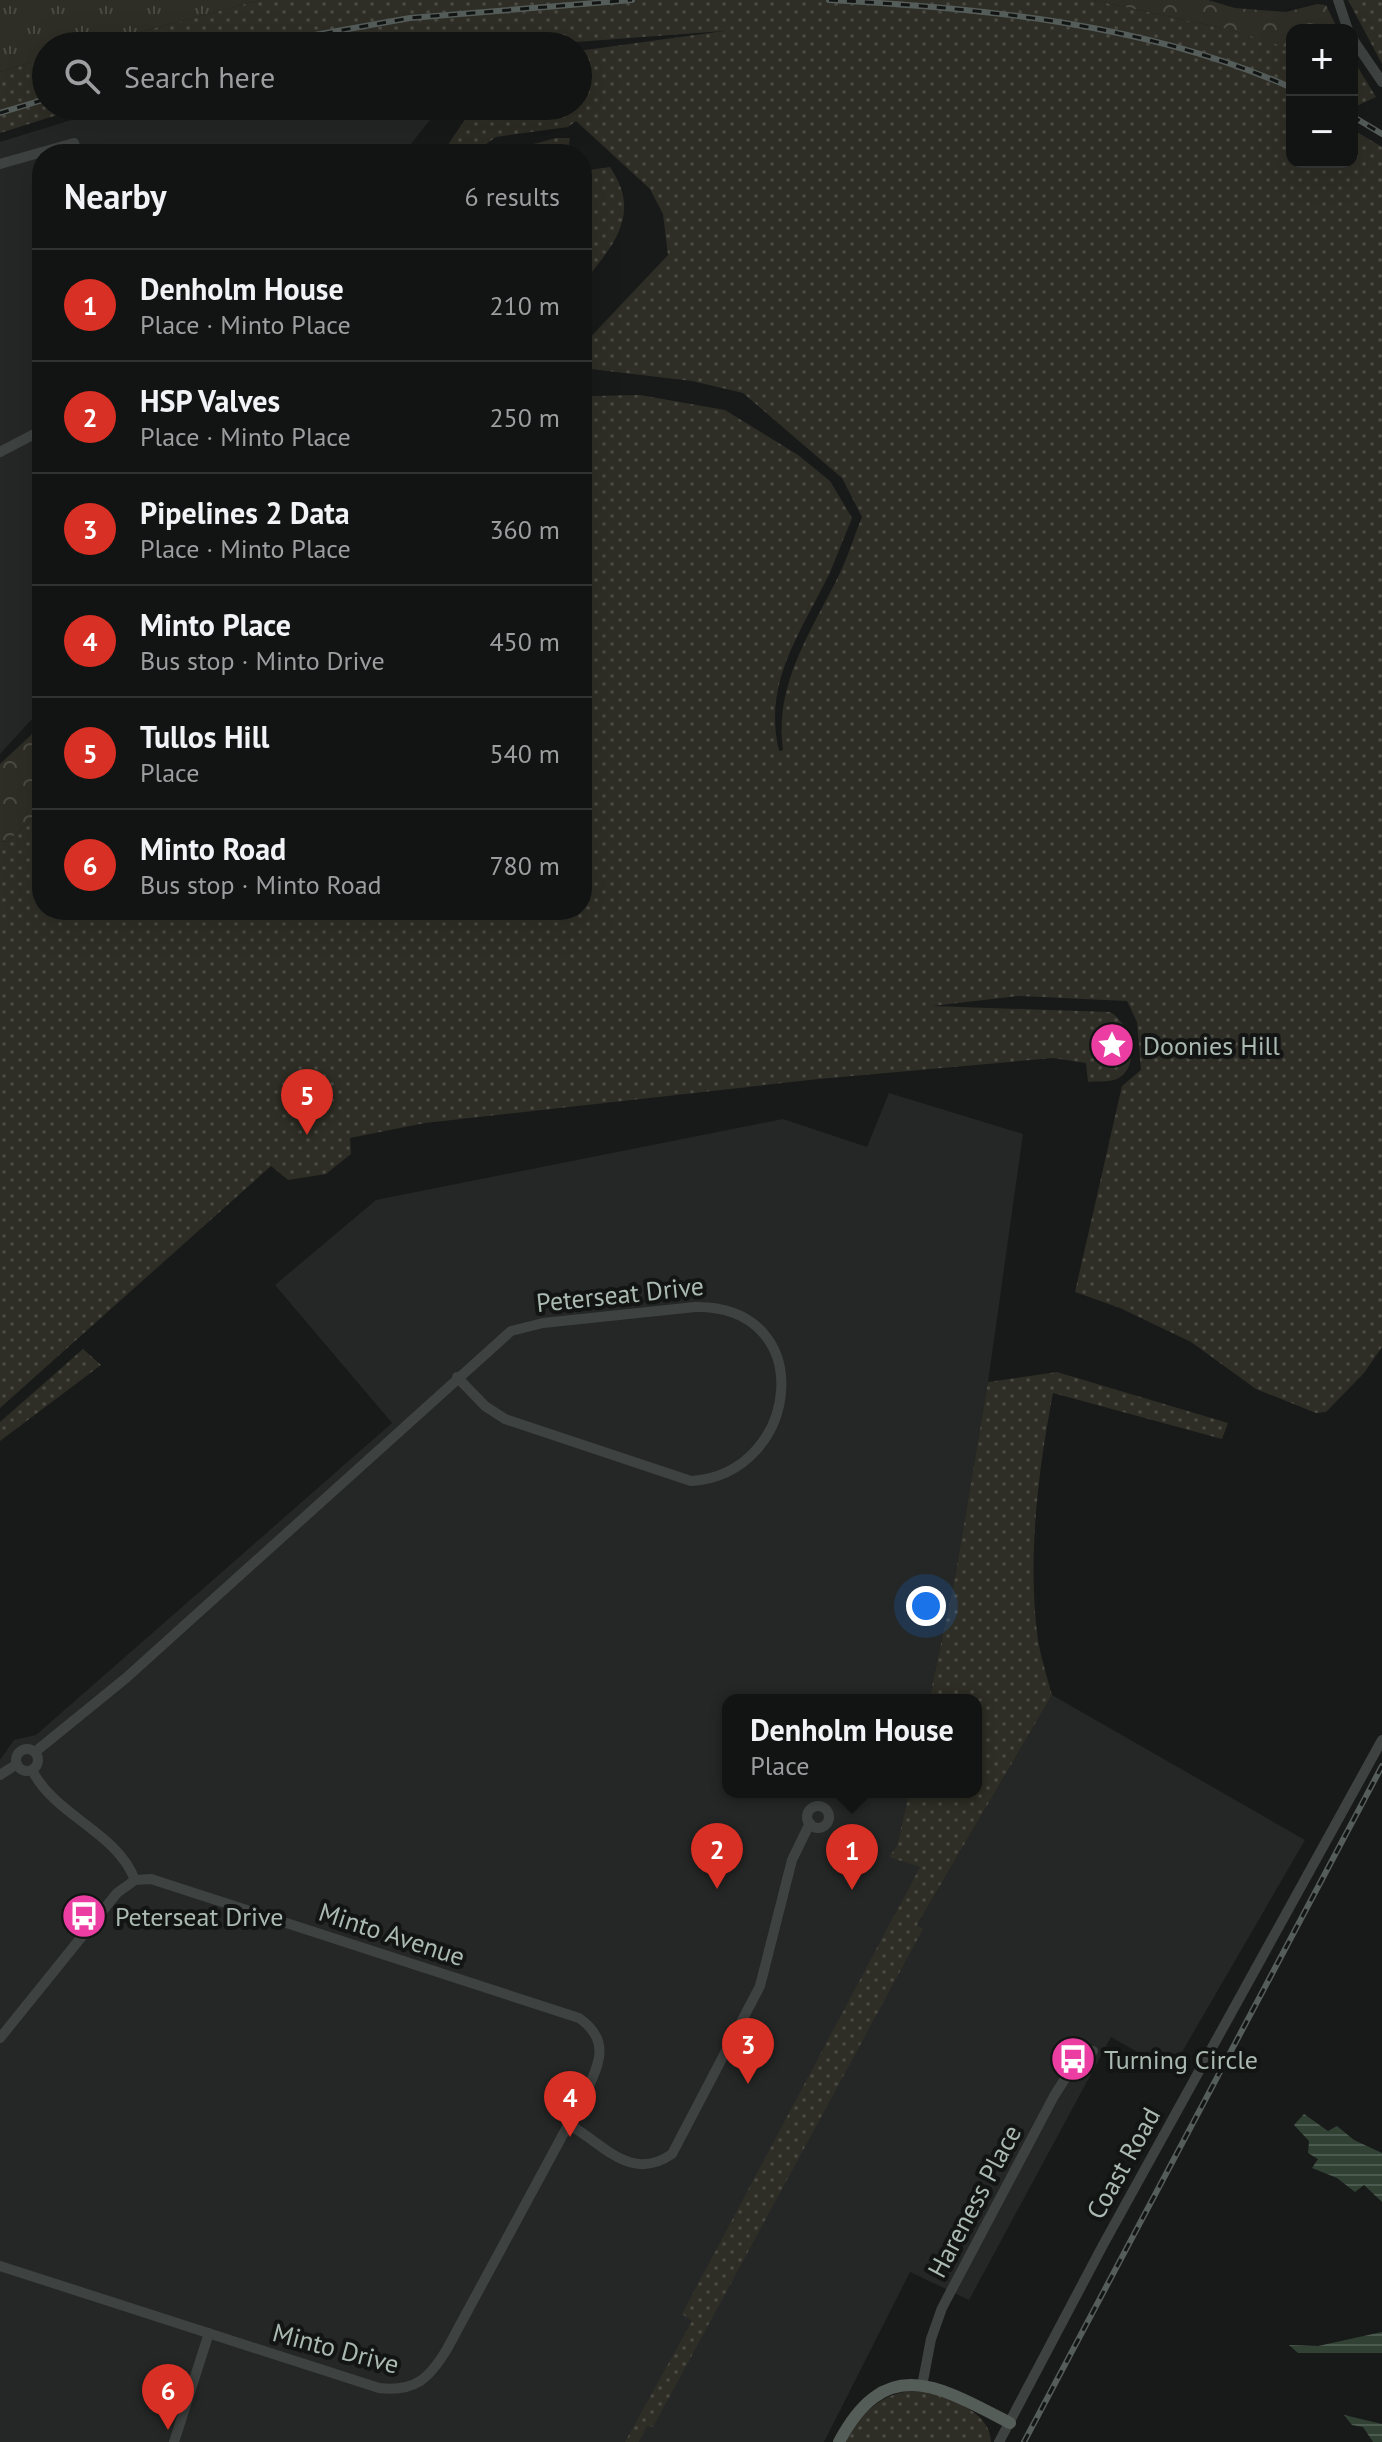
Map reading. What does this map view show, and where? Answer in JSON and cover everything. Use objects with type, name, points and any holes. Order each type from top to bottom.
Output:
[{"type":"main road","points":[[839,2442],[853,2417],[871,2399],[898,2387],[922,2386],[946,2391],[1010,2423]]},
{"type":"street","points":[[1338,0],[1346,24]]},
{"type":"street","points":[[1358,47],[1382,82]]},
{"type":"street","points":[[0,164],[32,157]]},
{"type":"street","points":[[0,452],[32,435]]},
{"type":"street","name":"Peterseat Drive","points":[[35,1752],[126,1678],[457,1377],[516,1328],[716,1306],[743,1314],[761,1328],[780,1359],[782,1372],[777,1406],[760,1448],[738,1470],[709,1480],[691,1481],[505,1419],[485,1406],[457,1377]]},
{"type":"street","name":"Coast Road","points":[[999,2442],[1103,2245],[1382,1740]]},
{"type":"street","points":[[0,1775],[17,1764],[21,1751],[35,1752],[38,1762],[32,1770]]},
{"type":"street","points":[[17,1764],[22,1769],[32,1770]]},
{"type":"street","points":[[0,2038],[117,1893],[135,1880],[119,1854],[46,1791],[32,1770]]},
{"type":"street","points":[[568,2124],[591,2138],[613,2158],[629,2164],[648,2164],[672,2154],[760,1986],[792,1860],[810,1823]]},
{"type":"street","name":"Minto Avenue","points":[[135,1880],[166,1882],[579,2018],[598,2037]]},
{"type":"street","name":"Minto Drive","points":[[0,2266],[379,2388],[405,2389],[423,2382],[447,2349],[596,2072],[602,2053],[598,2037]]},
{"type":"street","name":"Hareness Place","points":[[922,2386],[931,2339],[942,2308],[1054,2096],[1070,2071],[1093,2051]]},
{"type":"street","points":[[174,2442],[209,2333]]},
{"type":"shaded area","points":[[72,120],[430,120],[411,144],[32,144],[32,719],[0,754],[0,142]]},
{"type":"shaded area","points":[[889,1093],[1023,1134],[988,1382],[955,1577],[930,1694],[722,1694],[722,1798],[908,1798],[897,1846],[921,1866],[895,1914],[917,1925],[1052,1695],[1305,1840],[1171,2071],[1111,2037],[969,2300],[910,2272],[824,2442],[0,2442],[0,1760],[14,1740],[36,1735],[392,1423],[275,1285],[376,1200],[783,1119],[867,1147]]},
{"type":"shaded area","points":[[1304,2114],[1328,2131],[1337,2126],[1354,2140],[1382,2153],[1382,2202],[1364,2185],[1355,2192],[1337,2178],[1312,2168],[1318,2159],[1308,2153],[1309,2141],[1294,2125]]},
{"type":"shaded area","points":[[1382,2332],[1382,2353],[1298,2353],[1289,2345],[1318,2346]]},
{"type":"shaded area","points":[[1344,2415],[1382,2424],[1382,2442],[1373,2442],[1363,2427],[1352,2425]]},
{"type":"green space","points":[[0,0],[260,0],[140,32],[32,32],[32,62],[0,72]]},
{"type":"green space","points":[[260,0],[1093,0],[1231,30],[1286,46],[1286,168],[1358,168],[1358,133],[1382,147],[1382,1347],[1364,1373],[1326,1412],[1316,1413],[1256,1389],[1191,1342],[1120,1308],[1075,1292],[1122,1086],[1141,1070],[1137,1022],[1127,1001],[1019,996],[932,1006],[1110,1012],[1124,1026],[1128,1036],[1131,1046],[1129,1067],[1114,1080],[1088,1082],[1086,1063],[1053,1058],[819,1079],[425,1123],[350,1138],[351,1154],[326,1174],[288,1180],[271,1166],[0,1408],[0,842],[8,841],[32,819],[32,920],[592,920],[592,396],[640,395],[725,410],[798,455],[830,481],[852,518],[831,570],[788,657],[781,679],[775,726],[779,751],[783,750],[784,703],[789,681],[842,568],[862,517],[842,478],[743,393],[692,381],[592,369],[592,335],[668,255],[663,214],[650,189],[576,121],[568,127],[496,137],[486,144],[448,144],[465,120],[592,120],[592,49],[724,31],[592,41],[592,32],[140,32]]},
{"type":"green space","points":[[1093,0],[1208,0],[1235,8],[1286,12],[1317,4],[1326,5],[1335,24],[1286,24],[1286,47],[1231,30]]},
{"type":"green space","points":[[1348,0],[1382,0],[1382,64]]},
{"type":"green space","points":[[32,62],[32,120],[41,120],[0,133],[0,72]]},
{"type":"green space","points":[[1358,68],[1376,97],[1358,105]]},
{"type":"green space","points":[[556,138],[570,138],[569,144],[534,144]]},
{"type":"green space","points":[[610,167],[620,184],[624,215],[613,243],[592,272],[592,170]]},
{"type":"green space","points":[[31,735],[32,819],[8,841],[0,842],[0,764]]},
{"type":"green space","points":[[83,1349],[101,1365],[0,1441],[0,1422]]},
{"type":"green space","points":[[1057,1372],[1228,1423],[1222,1439],[1053,1393],[1039,1484],[1034,1547],[1038,1640],[1052,1695],[917,1925],[923,1929],[653,2427],[647,2426],[639,2442],[625,2442],[692,2321],[682,2314],[920,1867],[889,1857],[897,1846],[908,1798],[982,1798],[982,1694],[930,1694],[955,1577],[988,1382]]},
{"type":"green space","points":[[910,2391],[961,2404],[982,2420],[991,2442],[846,2442],[871,2408],[888,2397]]},
{"type":"railway","points":[[332,32],[410,18],[632,0]]},
{"type":"railway","points":[[829,0],[1006,14],[1124,34],[1181,48],[1286,86]]},
{"type":"railway","points":[[0,113],[32,103]]},
{"type":"railway","points":[[1358,120],[1382,134]]},
{"type":"railway","points":[[1024,2442],[1382,1766]]},
{"type":"place","name":"Doonies Hill","points":[[1112,1045]]},
{"type":"place","name":"Tullos Hill","points":[[307,1135]]},
{"type":"place","name":"HSP Valves","points":[[717,1889]]},
{"type":"place","name":"Denholm House","points":[[852,1890]]},
{"type":"place","name":"Peterseat Drive","points":[[84,1916]]},
{"type":"place","name":"Turning Circle","points":[[1073,2059]]},
{"type":"place","name":"Pipelines 2 Data","points":[[748,2084]]},
{"type":"place","name":"Minto Place","points":[[570,2137]]},
{"type":"place","name":"Minto Road","points":[[168,2430]]}]
